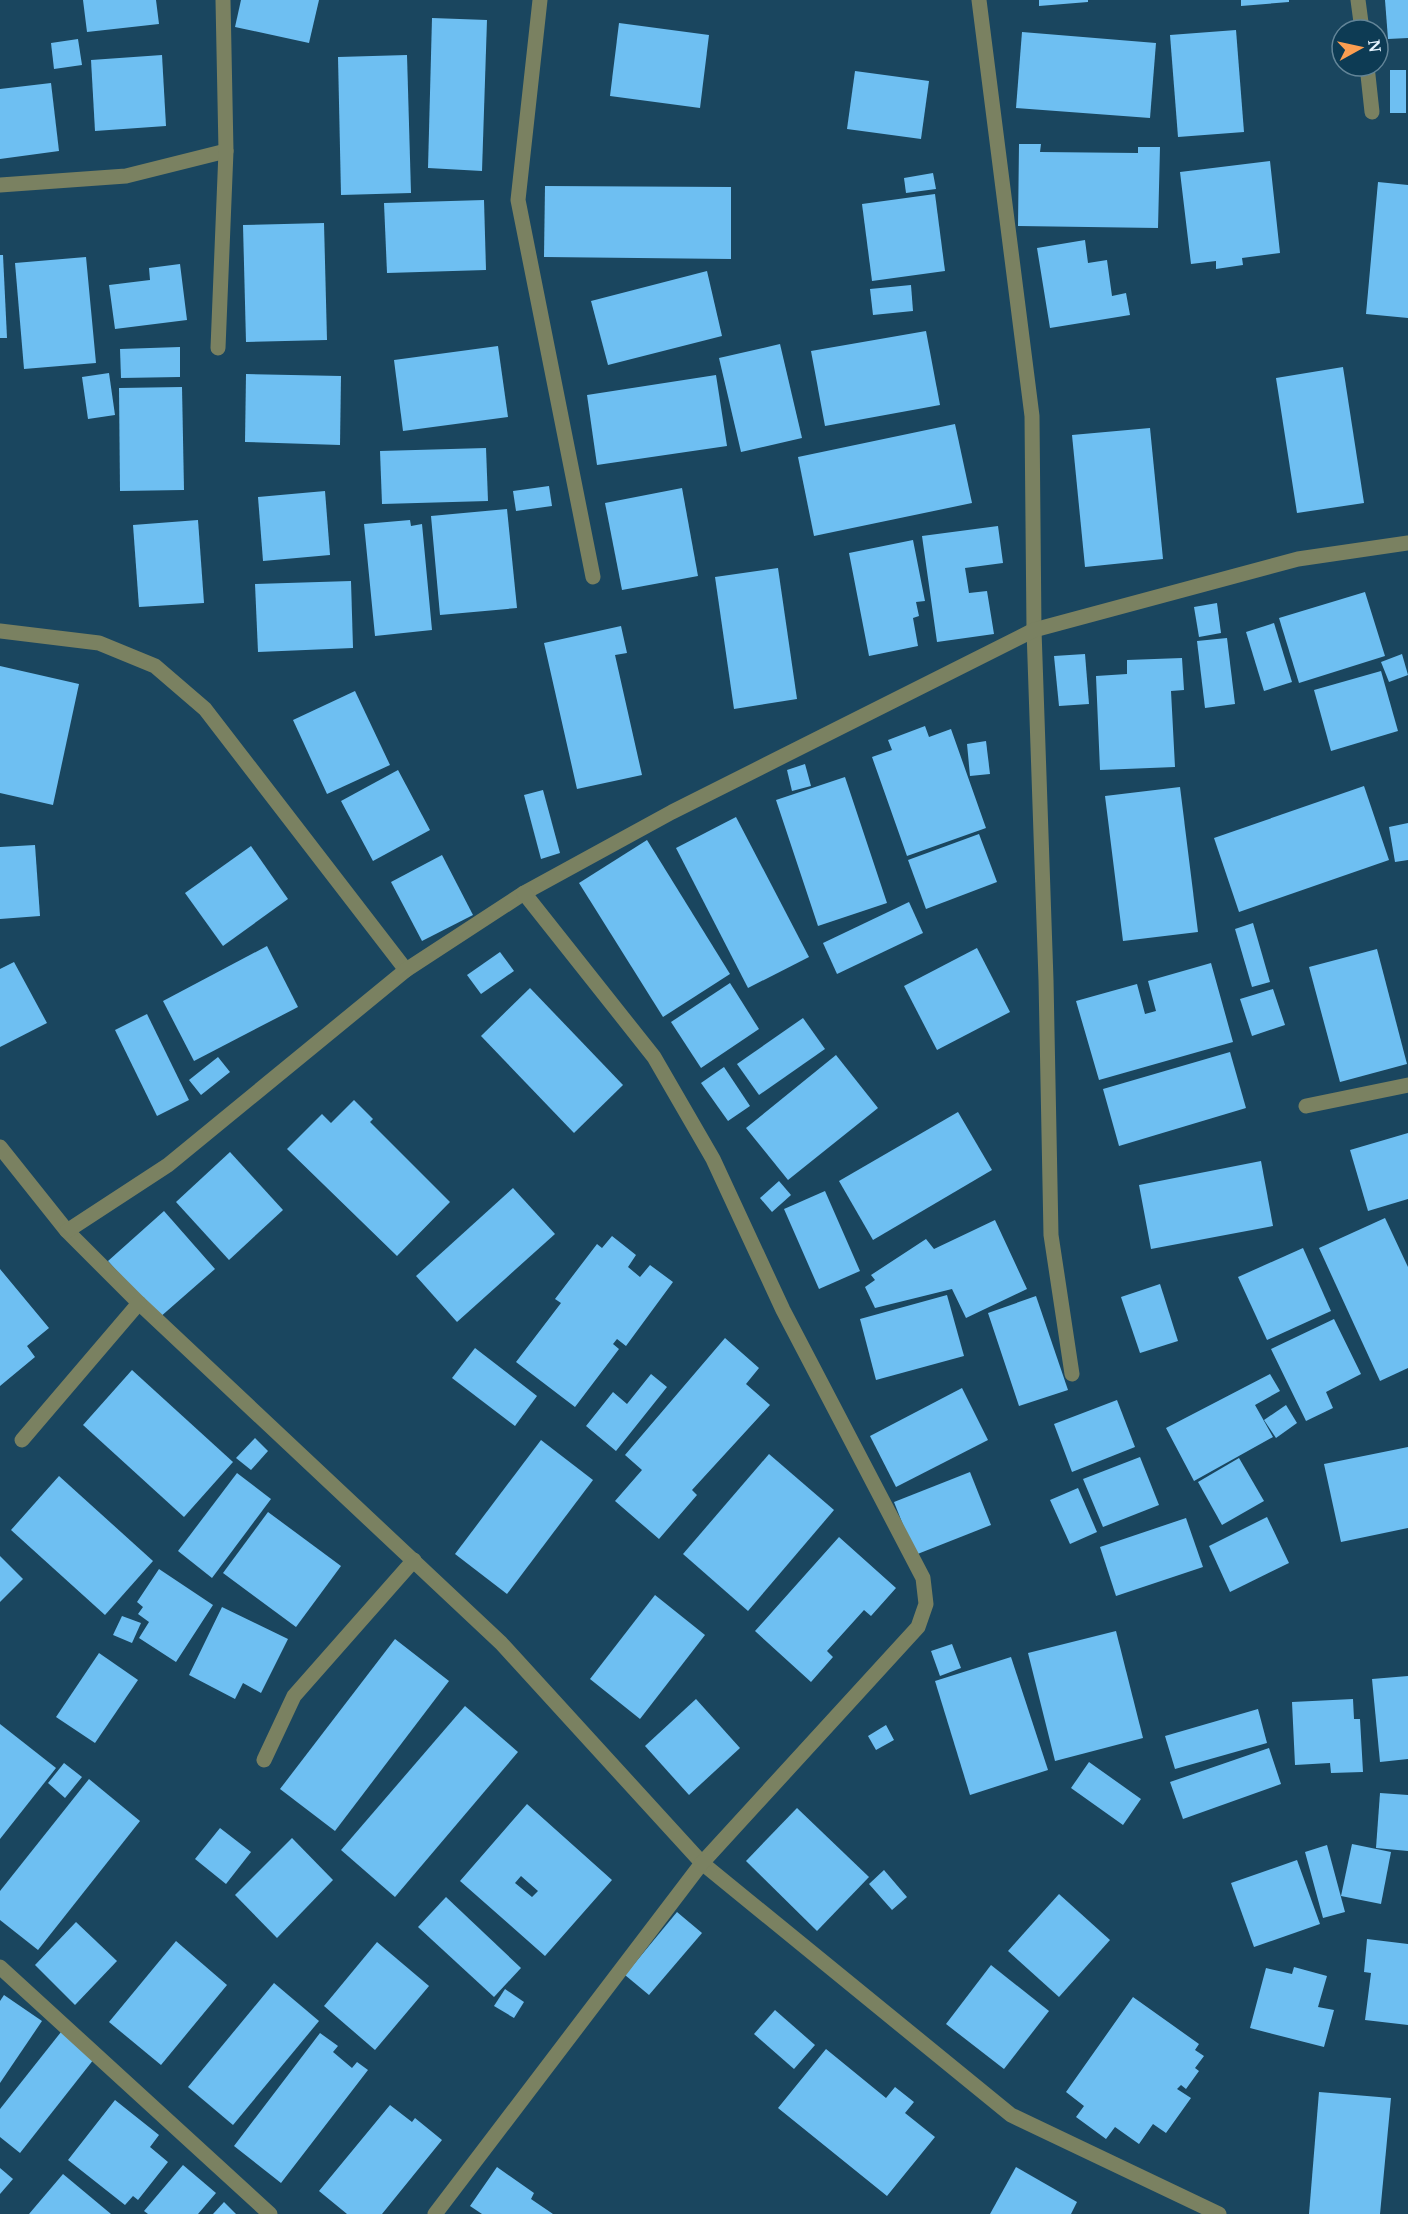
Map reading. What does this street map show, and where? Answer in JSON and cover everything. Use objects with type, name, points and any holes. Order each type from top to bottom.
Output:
[{"type":"street","points":[[218,348],[226,151],[223,0]]},
{"type":"street","points":[[540,0],[518,200],[593,577]]},
{"type":"street","points":[[979,0],[1032,416],[1034,630],[1046,980],[1051,1235],[1072,1374]]},
{"type":"street","points":[[1358,0],[1360,18]]},
{"type":"street","points":[[1368,78],[1372,112]]},
{"type":"street","points":[[0,185],[126,176],[226,151]]},
{"type":"street","points":[[67,1231],[168,1165],[406,970],[524,893],[672,812],[1034,630],[1298,559],[1408,543]]},
{"type":"street","points":[[0,631],[99,643],[155,666],[205,709],[406,970]]},
{"type":"street","points":[[435,2214],[702,1863],[918,1628],[926,1604],[923,1578],[783,1310],[713,1159],[654,1057],[524,893]]},
{"type":"street","points":[[1306,1106],[1408,1085]]},
{"type":"street","points":[[0,1147],[67,1231],[139,1303],[501,1643],[702,1863],[1011,2115],[1219,2214]]},
{"type":"street","points":[[22,1440],[139,1303]]},
{"type":"street","points":[[264,1760],[294,1696],[414,1560]]},
{"type":"street","points":[[0,1967],[270,2214]]},
{"type":"building","points":[[83,0],[156,0],[159,24],[87,32]]},
{"type":"building","points":[[241,0],[319,0],[309,43],[235,27]]},
{"type":"building","points":[[1039,0],[1088,0],[1088,2],[1039,6]]},
{"type":"building","points":[[1241,0],[1289,0],[1289,2],[1241,6]]},
{"type":"building","points":[[1385,0],[1408,0],[1408,38],[1390,39],[1390,18],[1386,18]]},
{"type":"building","points":[[432,18],[487,20],[482,171],[428,168]]},
{"type":"building","points":[[619,23],[709,35],[700,108],[610,96]]},
{"type":"building","points":[[1236,30],[1244,132],[1178,137],[1170,35]]},
{"type":"building","points":[[1022,32],[1156,43],[1150,118],[1016,108]]},
{"type":"building","points":[[78,39],[82,65],[54,69],[51,43]]},
{"type":"building","points":[[162,55],[166,126],[95,131],[91,60]]},
{"type":"building","points":[[407,55],[411,193],[341,195],[338,57]]},
{"type":"building","points":[[1390,70],[1406,70],[1406,113],[1390,113]]},
{"type":"building","points":[[855,71],[929,81],[921,139],[847,129]]},
{"type":"building","points":[[51,83],[59,151],[0,159],[0,89]]},
{"type":"building","points":[[1019,144],[1041,144],[1040,152],[1138,153],[1138,147],[1160,147],[1158,228],[1018,226]]},
{"type":"building","points":[[1270,161],[1280,253],[1242,258],[1243,265],[1216,269],[1216,261],[1191,264],[1180,172]]},
{"type":"building","points":[[933,173],[936,189],[906,193],[904,178]]},
{"type":"building","points":[[1378,182],[1408,185],[1408,318],[1366,314]]},
{"type":"building","points":[[545,186],[731,187],[731,259],[544,257]]},
{"type":"building","points":[[935,194],[945,271],[872,281],[862,204]]},
{"type":"building","points":[[484,200],[486,270],[387,273],[384,203]]},
{"type":"building","points":[[324,223],[327,340],[246,342],[243,225]]},
{"type":"building","points":[[1085,240],[1088,263],[1107,260],[1112,296],[1126,293],[1130,315],[1050,328],[1037,248]]},
{"type":"building","points":[[0,255],[3,255],[7,338],[0,338]]},
{"type":"building","points":[[86,257],[96,363],[24,369],[15,263]]},
{"type":"building","points":[[180,264],[187,320],[115,329],[109,285],[150,280],[149,268]]},
{"type":"building","points":[[707,271],[722,336],[608,365],[591,301]]},
{"type":"building","points":[[911,285],[913,311],[873,315],[870,289]]},
{"type":"building","points":[[926,331],[940,405],[825,426],[811,351]]},
{"type":"building","points":[[780,344],[802,438],[741,452],[719,358]]},
{"type":"building","points":[[498,346],[508,417],[403,431],[394,360]]},
{"type":"building","points":[[180,347],[180,377],[121,378],[120,349]]},
{"type":"building","points":[[1343,367],[1364,503],[1297,513],[1276,378]]},
{"type":"building","points":[[109,373],[115,415],[88,419],[82,377]]},
{"type":"building","points":[[246,374],[341,376],[340,445],[245,442]]},
{"type":"building","points":[[716,375],[727,446],[597,465],[587,395]]},
{"type":"building","points":[[182,387],[184,490],[120,491],[119,388]]},
{"type":"building","points":[[955,424],[972,503],[814,536],[798,457]]},
{"type":"building","points":[[1150,428],[1163,559],[1085,567],[1072,435]]},
{"type":"building","points":[[486,448],[488,501],[382,504],[380,451]]},
{"type":"building","points":[[549,486],[552,506],[516,511],[513,491]]},
{"type":"building","points":[[682,488],[698,576],[622,590],[605,503]]},
{"type":"building","points":[[325,491],[330,555],[263,561],[258,497]]},
{"type":"building","points":[[507,509],[517,608],[440,615],[431,516]]},
{"type":"building","points":[[198,520],[204,603],[139,607],[133,525]]},
{"type":"building","points":[[410,520],[411,526],[422,524],[432,630],[375,636],[364,524]]},
{"type":"building","points":[[998,526],[1003,563],[965,568],[969,593],[987,591],[994,634],[937,642],[922,536]]},
{"type":"building","points":[[913,540],[925,601],[916,602],[919,616],[913,618],[918,646],[869,656],[849,553]]},
{"type":"building","points":[[778,568],[797,699],[734,709],[715,577]]},
{"type":"building","points":[[351,581],[353,648],[258,652],[255,584]]},
{"type":"building","points":[[1365,592],[1385,656],[1299,683],[1279,618]]},
{"type":"building","points":[[1217,603],[1221,633],[1199,637],[1194,607]]},
{"type":"building","points":[[1274,623],[1292,682],[1264,691],[1246,632]]},
{"type":"building","points":[[621,626],[627,653],[615,655],[642,775],[577,789],[544,643]]},
{"type":"building","points":[[1227,638],[1235,704],[1205,708],[1197,641]]},
{"type":"building","points":[[1085,654],[1089,704],[1059,706],[1054,656]]},
{"type":"building","points":[[1402,654],[1408,675],[1389,682],[1381,662]]},
{"type":"building","points":[[1182,658],[1184,690],[1171,691],[1175,767],[1100,770],[1096,676],[1127,674],[1127,660]]},
{"type":"building","points":[[0,666],[79,684],[53,805],[0,793]]},
{"type":"building","points":[[1381,671],[1398,731],[1331,751],[1314,690]]},
{"type":"building","points":[[355,691],[390,765],[327,794],[293,720]]},
{"type":"building","points":[[925,726],[929,737],[951,729],[986,828],[907,856],[872,757],[892,750],[888,740]]},
{"type":"building","points":[[986,741],[990,774],[970,776],[967,744]]},
{"type":"building","points":[[805,764],[811,786],[792,791],[787,770]]},
{"type":"building","points":[[398,770],[430,830],[373,861],[341,801]]},
{"type":"building","points":[[845,777],[887,903],[818,926],[776,800]]},
{"type":"building","points":[[1364,786],[1389,860],[1239,912],[1214,838]]},
{"type":"building","points":[[1180,787],[1198,932],[1123,941],[1105,796]]},
{"type":"building","points":[[543,790],[560,853],[541,859],[524,795]]},
{"type":"building","points":[[736,817],[809,957],[748,988],[676,848]]},
{"type":"building","points":[[1408,823],[1408,860],[1395,862],[1389,827]]},
{"type":"building","points":[[979,834],[997,882],[926,909],[908,860]]},
{"type":"building","points":[[647,840],[730,974],[663,1017],[579,883]]},
{"type":"building","points":[[35,845],[40,916],[0,919],[0,847]]},
{"type":"building","points":[[251,846],[288,899],[223,946],[185,893]]},
{"type":"building","points":[[442,855],[473,915],[422,941],[391,882]]},
{"type":"building","points":[[909,902],[923,933],[837,974],[823,943]]},
{"type":"building","points":[[1253,923],[1270,982],[1252,987],[1235,929]]},
{"type":"building","points":[[267,946],[298,1007],[194,1061],[163,1001]]},
{"type":"building","points":[[977,948],[1010,1012],[937,1050],[904,986]]},
{"type":"building","points":[[1377,949],[1407,1064],[1340,1082],[1309,967]]},
{"type":"building","points":[[500,952],[514,971],[481,994],[467,975]]},
{"type":"building","points":[[14,962],[47,1023],[0,1047],[0,969]]},
{"type":"building","points":[[1211,963],[1233,1042],[1099,1080],[1076,1001],[1137,984],[1145,1014],[1156,1011],[1148,981]]},
{"type":"building","points":[[730,983],[759,1029],[701,1068],[671,1022]]},
{"type":"building","points":[[530,988],[623,1085],[574,1133],[481,1036]]},
{"type":"building","points":[[1273,989],[1285,1025],[1252,1036],[1240,999]]},
{"type":"building","points":[[147,1014],[189,1100],[157,1116],[115,1030]]},
{"type":"building","points":[[803,1018],[825,1049],[759,1095],[737,1064]]},
{"type":"building","points":[[1230,1052],[1246,1108],[1119,1146],[1103,1089]]},
{"type":"building","points":[[836,1055],[878,1108],[788,1180],[746,1128]]},
{"type":"building","points":[[218,1057],[230,1072],[201,1095],[189,1080]]},
{"type":"building","points":[[724,1067],[750,1106],[728,1121],[701,1083]]},
{"type":"building","points":[[354,1100],[373,1119],[370,1122],[450,1202],[397,1256],[287,1149],[322,1114],[331,1123]]},
{"type":"building","points":[[958,1112],[992,1170],[873,1240],[839,1181]]},
{"type":"building","points":[[1408,1133],[1408,1199],[1368,1211],[1350,1150]]},
{"type":"building","points":[[230,1152],[283,1210],[229,1260],[176,1202]]},
{"type":"building","points":[[1261,1161],[1273,1226],[1151,1249],[1139,1185]]},
{"type":"building","points":[[779,1181],[791,1195],[772,1212],[760,1198]]},
{"type":"building","points":[[513,1188],[555,1234],[457,1322],[416,1276]]},
{"type":"building","points":[[825,1191],[860,1271],[819,1289],[784,1209]]},
{"type":"building","points":[[164,1211],[215,1269],[159,1318],[108,1261]]},
{"type":"building","points":[[1385,1218],[1408,1267],[1408,1368],[1380,1381],[1319,1248]]},
{"type":"building","points":[[995,1220],[1027,1289],[966,1318],[952,1289],[875,1308],[865,1287],[875,1280],[871,1275],[926,1239],[934,1249]]},
{"type":"building","points":[[612,1236],[636,1255],[628,1267],[640,1277],[650,1265],[673,1282],[626,1346],[617,1339],[613,1344],[619,1349],[575,1407],[516,1362],[561,1303],[555,1299],[597,1244],[602,1248]]},
{"type":"building","points":[[1303,1248],[1331,1311],[1267,1340],[1238,1277]]},
{"type":"building","points":[[0,1269],[49,1328],[27,1346],[35,1357],[0,1386]]},
{"type":"building","points":[[1160,1284],[1178,1341],[1140,1353],[1121,1297]]},
{"type":"building","points":[[947,1295],[964,1356],[876,1380],[860,1319]]},
{"type":"building","points":[[1036,1296],[1068,1390],[1019,1406],[988,1313]]},
{"type":"building","points":[[1334,1319],[1361,1374],[1326,1392],[1333,1408],[1306,1421],[1271,1349]]},
{"type":"building","points":[[725,1338],[759,1368],[746,1384],[770,1405],[692,1490],[697,1495],[659,1539],[615,1501],[642,1470],[625,1455]]},
{"type":"building","points":[[475,1348],[537,1396],[515,1426],[452,1378]]},
{"type":"building","points":[[132,1370],[233,1462],[184,1517],[83,1425]]},
{"type":"building","points":[[651,1374],[667,1387],[616,1451],[586,1426],[613,1392],[627,1404]]},
{"type":"building","points":[[1270,1374],[1280,1391],[1255,1405],[1273,1437],[1194,1481],[1166,1428]]},
{"type":"building","points":[[962,1388],[988,1440],[896,1487],[870,1436]]},
{"type":"building","points":[[1117,1400],[1135,1447],[1072,1472],[1054,1424]]},
{"type":"building","points":[[1286,1405],[1297,1423],[1276,1438],[1264,1420]]},
{"type":"building","points":[[255,1438],[268,1451],[251,1470],[236,1458]]},
{"type":"building","points":[[541,1440],[593,1480],[507,1594],[455,1554]]},
{"type":"building","points":[[1408,1447],[1408,1528],[1341,1542],[1324,1464]]},
{"type":"building","points":[[769,1454],[834,1510],[748,1611],[683,1554]]},
{"type":"building","points":[[1140,1457],[1159,1505],[1103,1527],[1083,1479]]},
{"type":"building","points":[[1239,1458],[1264,1501],[1222,1525],[1198,1482]]},
{"type":"building","points":[[970,1472],[991,1525],[915,1555],[894,1502]]},
{"type":"building","points":[[237,1473],[271,1499],[212,1578],[178,1551]]},
{"type":"building","points":[[59,1476],[153,1561],[105,1615],[11,1530]]},
{"type":"building","points":[[1078,1488],[1097,1532],[1070,1544],[1050,1500]]},
{"type":"building","points":[[268,1512],[341,1566],[296,1627],[223,1573]]},
{"type":"building","points":[[1267,1517],[1289,1563],[1230,1592],[1209,1546]]},
{"type":"building","points":[[1186,1518],[1203,1567],[1116,1596],[1100,1547]]},
{"type":"building","points":[[839,1537],[896,1588],[871,1616],[864,1610],[827,1651],[833,1657],[811,1682],[755,1631]]},
{"type":"building","points":[[0,1556],[23,1579],[0,1602]]},
{"type":"building","points":[[159,1569],[213,1605],[176,1662],[139,1638],[149,1622],[138,1614],[143,1607],[137,1602]]},
{"type":"building","points":[[655,1595],[705,1635],[640,1719],[590,1679]]},
{"type":"building","points":[[222,1607],[288,1639],[261,1693],[243,1683],[235,1699],[189,1675]]},
{"type":"building","points":[[122,1616],[141,1623],[132,1643],[113,1635]]},
{"type":"building","points":[[1116,1631],[1143,1738],[1055,1761],[1028,1653]]},
{"type":"building","points":[[395,1639],[449,1681],[335,1831],[280,1789]]},
{"type":"building","points":[[952,1644],[961,1668],[940,1676],[931,1651]]},
{"type":"building","points":[[99,1653],[138,1680],[95,1743],[56,1717]]},
{"type":"building","points":[[1011,1657],[1048,1770],[970,1795],[935,1681]]},
{"type":"building","points":[[1408,1676],[1408,1759],[1380,1762],[1372,1679]]},
{"type":"building","points":[[696,1699],[740,1748],[689,1795],[645,1746]]},
{"type":"building","points":[[1353,1699],[1354,1719],[1360,1719],[1363,1772],[1331,1773],[1330,1763],[1295,1765],[1292,1702]]},
{"type":"building","points":[[465,1706],[518,1752],[395,1897],[341,1850]]},
{"type":"building","points":[[1258,1709],[1267,1743],[1175,1769],[1165,1736]]},
{"type":"building","points":[[0,1724],[56,1768],[0,1839]]},
{"type":"building","points":[[886,1725],[894,1740],[876,1750],[868,1736]]},
{"type":"building","points":[[1269,1748],[1281,1784],[1183,1819],[1170,1782]]},
{"type":"building","points":[[1089,1762],[1141,1799],[1123,1825],[1071,1788]]},
{"type":"building","points":[[64,1763],[82,1777],[65,1798],[48,1783]]},
{"type":"building","points":[[89,1779],[140,1821],[38,1950],[0,1920],[0,1891]]},
{"type":"building","points":[[1380,1793],[1408,1795],[1408,1851],[1376,1848]]},
{"type":"building","points":[[527,1804],[612,1880],[545,1956],[460,1881]],"holes":[[[521,1876],[538,1891],[532,1897],[515,1883]]]},
{"type":"building","points":[[797,1808],[869,1877],[817,1931],[746,1861]]},
{"type":"building","points":[[220,1828],[251,1852],[226,1884],[195,1859]]},
{"type":"building","points":[[292,1838],[333,1880],[277,1938],[235,1895]]},
{"type":"building","points":[[1352,1844],[1391,1852],[1381,1904],[1341,1896]]},
{"type":"building","points":[[1327,1845],[1345,1912],[1323,1918],[1305,1852]]},
{"type":"building","points":[[1297,1860],[1320,1924],[1254,1947],[1231,1883]]},
{"type":"building","points":[[884,1870],[907,1897],[892,1910],[869,1884]]},
{"type":"building","points":[[1059,1894],[1110,1940],[1059,1997],[1008,1951]]},
{"type":"building","points":[[446,1897],[521,1968],[494,1997],[418,1927]]},
{"type":"building","points":[[677,1912],[702,1933],[649,1995],[625,1975]]},
{"type":"building","points":[[76,1922],[117,1961],[75,2005],[35,1965]]},
{"type":"building","points":[[1367,1939],[1408,1944],[1408,2025],[1365,2020],[1371,1973],[1364,1972]]},
{"type":"building","points":[[176,1941],[227,1985],[161,2065],[109,2022]]},
{"type":"building","points":[[377,1942],[429,1986],[375,2050],[324,2006]]},
{"type":"building","points":[[991,1965],[1049,2011],[1004,2069],[946,2024]]},
{"type":"building","points":[[1294,1967],[1327,1976],[1318,2007],[1334,2010],[1324,2047],[1250,2028],[1266,1968],[1292,1974]]},
{"type":"building","points":[[274,1983],[319,2021],[233,2125],[188,2087]]},
{"type":"building","points":[[505,1989],[524,2002],[514,2018],[494,2006]]},
{"type":"building","points":[[4,1995],[42,2021],[0,2083],[0,2001]]},
{"type":"building","points":[[1133,1997],[1199,2044],[1195,2050],[1204,2056],[1195,2068],[1199,2071],[1186,2089],[1181,2085],[1177,2089],[1191,2098],[1166,2133],[1153,2124],[1139,2144],[1115,2127],[1106,2139],[1076,2117],[1084,2106],[1066,2092]]},
{"type":"building","points":[[775,2010],[815,2045],[794,2069],[754,2034]]},
{"type":"building","points":[[61,2032],[94,2059],[20,2153],[0,2137],[0,2109]]},
{"type":"building","points":[[320,2033],[338,2046],[333,2052],[352,2068],[357,2062],[368,2070],[281,2183],[234,2146]]},
{"type":"building","points":[[826,2049],[886,2098],[895,2087],[914,2102],[905,2113],[935,2137],[887,2196],[778,2108]]},
{"type":"building","points":[[1319,2092],[1391,2098],[1380,2214],[1309,2214]]},
{"type":"building","points":[[115,2100],[159,2135],[150,2147],[168,2162],[138,2200],[133,2196],[125,2205],[68,2160]]},
{"type":"building","points":[[390,2105],[412,2122],[415,2118],[442,2140],[382,2214],[347,2214],[319,2191]]},
{"type":"building","points":[[183,2165],[216,2193],[198,2214],[148,2214],[144,2211]]},
{"type":"building","points":[[497,2167],[534,2193],[531,2199],[553,2214],[482,2214],[470,2206]]},
{"type":"building","points":[[1016,2167],[1077,2202],[1071,2214],[990,2214]]},
{"type":"building","points":[[0,2168],[13,2179],[0,2194]]},
{"type":"building","points":[[63,2174],[111,2214],[29,2214]]},
{"type":"building","points":[[224,2202],[236,2214],[213,2214]]}]
